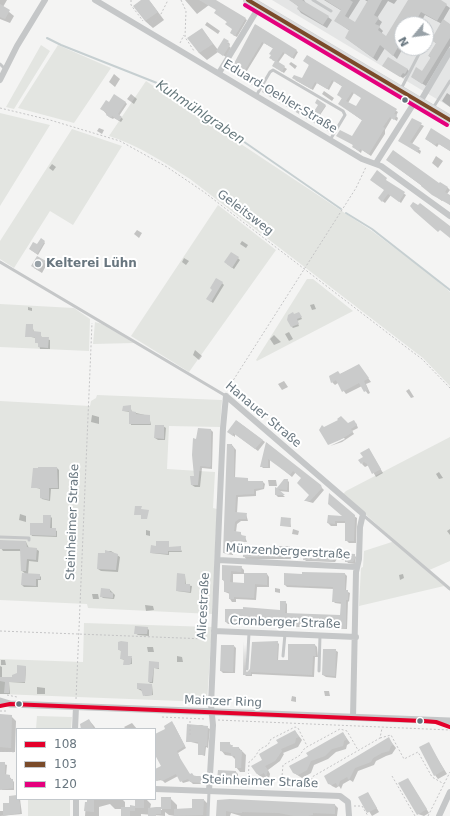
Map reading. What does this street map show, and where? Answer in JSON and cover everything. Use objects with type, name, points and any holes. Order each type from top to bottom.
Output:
[{"type":"main road","points":[[248,0],[450,120]]},
{"type":"street","points":[[0,80],[45,0]]},
{"type":"street","name":"Eduard-Oehler-Straße","points":[[95,0],[330,140],[368,161],[376,163],[450,216]]},
{"type":"street","points":[[219,73],[259,7]]},
{"type":"street","points":[[376,163],[450,51]]},
{"type":"street","name":"Hanauer Straße","points":[[226,396],[363,514]]},
{"type":"street","name":"Alicestraße","points":[[209,791],[222,428],[226,396]]},
{"type":"street","points":[[353,718],[356,637],[356,567],[359,559],[360,527],[363,514]]},
{"type":"street","name":"Münzenbergerstraße","points":[[218,560],[356,567]]},
{"type":"street","name":"Cronberger Straße","points":[[214,632],[356,637]]},
{"type":"street","name":"Mainzer Ring","points":[[2,698],[11,708]]},
{"type":"street","name":"Mainzer Ring","points":[[0,706],[11,708],[76,707],[212,716],[353,718],[450,727]]},
{"type":"street","points":[[75,728],[76,707]]},
{"type":"street","name":"Mainzer Ring","points":[[434,725],[450,721]]},
{"type":"street","name":"Steinheimer Straße","points":[[156,789],[340,796],[345,799],[349,807]]},
{"type":"street","points":[[439,816],[450,792]]},
{"type":"street","points":[[76,800],[76,816]]},
{"type":"street","points":[[348,816],[349,807]]},
{"type":"lane","points":[[313,0],[331,11]]},
{"type":"lane","points":[[400,90],[418,56]]},
{"type":"lane","points":[[0,64],[5,69]]},
{"type":"lane","points":[[256,96],[270,72],[273,70],[342,111],[345,113],[344,116],[330,140]]},
{"type":"lane","points":[[432,109],[450,81]]},
{"type":"lane","name":"Hanauer Straße","points":[[0,262],[226,396]]},
{"type":"lane","name":"Hanauer Straße","points":[[363,514],[450,589]]},
{"type":"lane","points":[[0,537],[29,538],[29,540]]},
{"type":"lane","points":[[247,669],[249,633]]},
{"type":"lane","points":[[284,656],[285,634]]},
{"type":"lane","points":[[319,671],[320,635]]},
{"type":"lane","name":"Alicestraße","points":[[208,816],[209,791]]},
{"type":"path","points":[[132,0],[132,7],[147,26],[161,14],[168,0]]},
{"type":"path","points":[[177,48],[184,34],[186,11],[181,0]]},
{"type":"path","points":[[184,34],[187,41],[195,50],[192,57]]},
{"type":"path","name":"Geleitsweg","points":[[0,108],[50,120],[120,141],[167,167],[204,192],[306,269],[422,360],[450,388]]},
{"type":"path","points":[[226,396],[226,391],[306,269],[358,185],[368,161]]},
{"type":"path","name":"Steinheimer Straße","points":[[76,707],[92,316]]},
{"type":"path","points":[[0,631],[214,640]]},
{"type":"path","points":[[2,698],[17,697]]},
{"type":"path","points":[[0,710],[11,708]]},
{"type":"path","points":[[157,717],[190,719],[212,716],[295,723],[383,727],[434,725],[450,730]]},
{"type":"path","points":[[190,719],[190,735]]},
{"type":"path","points":[[341,729],[342,725]]},
{"type":"path","points":[[295,727],[298,728],[308,746]]},
{"type":"path","points":[[248,792],[249,762],[254,758],[260,749],[268,745],[271,739],[295,727]]},
{"type":"path","points":[[380,738],[383,727]]},
{"type":"path","points":[[281,794],[282,766],[299,756],[308,746],[341,729],[347,731],[358,750]]},
{"type":"path","points":[[311,795],[312,777],[380,738],[391,735],[404,759],[418,752],[432,777],[444,784]]},
{"type":"path","points":[[0,751],[16,752]]},
{"type":"path","points":[[428,816],[450,772]]},
{"type":"path","points":[[392,776],[416,816]]},
{"type":"path","points":[[349,807],[362,806],[368,816]]},
{"type":"shaded area","points":[[272,0],[450,0],[450,107]]},
{"type":"shaded area","points":[[41,45],[50,51],[14,109],[6,107]]},
{"type":"shaded area","points":[[58,45],[111,68],[74,123],[18,108]]},
{"type":"shaded area","points":[[146,81],[372,231],[431,275],[450,292],[450,386],[423,358],[190,179],[141,149],[109,136]]},
{"type":"shaded area","points":[[0,113],[50,125],[0,206]]},
{"type":"shaded area","points":[[72,129],[122,146],[73,225],[50,211],[14,268],[0,259],[0,241]]},
{"type":"shaded area","points":[[218,205],[276,250],[189,372],[131,336]]},
{"type":"shaded area","points":[[307,279],[313,279],[353,311],[257,361],[256,360]]},
{"type":"shaded area","points":[[0,304],[74,308],[90,319],[89,351],[0,347]]},
{"type":"shaded area","points":[[95,322],[102,324],[134,343],[93,344]]},
{"type":"shaded area","points":[[97,395],[222,400],[220,427],[169,426],[167,469],[215,472],[213,508],[217,509],[212,614],[88,608],[87,604],[0,600],[0,401],[90,406],[91,401],[96,398]]},
{"type":"shaded area","points":[[450,437],[450,561],[427,571],[444,586],[359,606],[361,568],[363,567],[364,551],[395,541],[343,494],[346,491]]},
{"type":"shaded area","points":[[84,623],[212,627],[207,702],[0,694],[0,659],[83,662]]},
{"type":"shaded area","points":[[37,716],[72,717],[71,728],[36,728]]},
{"type":"shaded area","points":[[28,800],[70,800],[70,816],[28,816]]},
{"type":"building","points":[[141,0],[149,0],[158,12],[145,21],[133,6]]},
{"type":"building","points":[[199,0],[216,0],[246,18],[235,36],[230,33],[232,29],[225,24],[227,22],[214,13],[216,10]]},
{"type":"building","points":[[289,0],[302,0],[329,16],[323,25],[297,9],[298,6]]},
{"type":"building","points":[[325,0],[350,0],[353,2],[345,16],[355,22],[368,0],[382,0],[374,15],[379,18],[375,24],[380,26],[378,30],[386,36],[394,23],[393,56],[380,45],[373,58],[345,38],[349,30],[334,21],[341,10]]},
{"type":"building","points":[[408,0],[441,0],[447,4],[437,21],[434,19],[434,16],[428,16],[421,12],[419,16],[398,16]]},
{"type":"building","points":[[0,4],[10,10],[5,19],[0,17]]},
{"type":"building","points":[[443,19],[450,24],[450,38],[422,84],[411,77],[416,67],[422,71],[431,57],[428,56],[434,56],[434,46],[436,43],[434,42],[434,35]]},
{"type":"building","points":[[255,24],[297,50],[292,58],[283,52],[277,61],[285,66],[282,72],[272,66],[275,61],[269,58],[271,55],[269,54],[273,48],[262,42],[244,72],[261,82],[257,88],[230,71]]},
{"type":"building","points":[[202,28],[213,44],[199,53],[187,38]]},
{"type":"building","points":[[224,38],[229,41],[227,43],[230,45],[223,56],[216,51]]},
{"type":"building","points":[[307,55],[397,109],[394,114],[397,115],[394,120],[390,117],[369,154],[360,149],[359,151],[352,147],[353,145],[336,136],[340,130],[352,136],[362,120],[338,104],[342,98],[337,95],[342,86],[332,80],[327,89],[315,82],[311,89],[292,78],[294,75],[302,78],[309,65],[303,61]],"holes":[[[352,92],[361,98],[356,106],[346,101]]]},
{"type":"building","points":[[388,57],[408,69],[405,74],[403,73],[400,77],[382,66]]},
{"type":"building","points":[[266,85],[313,113],[318,105],[315,103],[317,99],[326,105],[318,116],[335,126],[331,133],[262,92]]},
{"type":"building","points":[[114,94],[126,102],[118,114],[122,117],[119,121],[112,116],[111,118],[106,115],[107,113],[100,109],[106,100],[109,102]]},
{"type":"building","points":[[412,118],[422,123],[410,142],[420,148],[417,152],[398,141]]},
{"type":"building","points":[[431,128],[450,140],[450,151],[437,143],[435,145],[425,139]]},
{"type":"building","points":[[393,150],[439,183],[440,182],[448,187],[445,192],[450,195],[450,205],[432,195],[421,185],[386,160]]},
{"type":"building","points":[[377,170],[387,178],[386,180],[405,192],[399,202],[388,194],[382,202],[378,198],[384,190],[370,180]]},
{"type":"building","points":[[413,202],[418,205],[420,203],[450,226],[450,238],[440,230],[438,232],[414,211],[410,206]]},
{"type":"building","points":[[41,238],[45,241],[37,254],[29,249],[33,242],[37,244]]},
{"type":"building","points":[[231,252],[239,257],[232,268],[224,262]]},
{"type":"building","name":"Kelterei Lühn","points":[[37,256],[46,261],[39,271],[31,266]]},
{"type":"building","points":[[216,278],[223,282],[211,302],[206,299],[212,290],[210,288]]},
{"type":"building","points":[[293,312],[294,314],[299,312],[302,317],[297,319],[299,324],[291,327],[287,320],[288,315]]},
{"type":"building","points":[[26,324],[33,324],[33,331],[41,332],[41,337],[49,337],[48,348],[38,347],[38,343],[35,343],[35,337],[25,337]]},
{"type":"building","points":[[359,364],[369,378],[364,381],[368,390],[364,392],[359,383],[342,392],[336,380],[331,383],[329,376],[338,371],[340,374]]},
{"type":"building","points":[[131,405],[131,411],[136,412],[136,414],[150,415],[150,424],[129,424],[129,411],[122,411],[123,406]]},
{"type":"building","points":[[341,416],[348,423],[354,420],[357,425],[351,429],[353,432],[328,445],[319,430],[322,425],[324,427],[338,420],[337,419]]},
{"type":"building","points":[[236,420],[263,440],[255,449],[233,433],[233,436],[227,432]]},
{"type":"building","points":[[155,425],[164,425],[164,439],[154,438]]},
{"type":"building","points":[[198,428],[211,429],[211,465],[210,467],[200,466],[198,485],[191,485],[190,476],[194,476],[192,455],[193,438],[196,439]]},
{"type":"building","points":[[266,442],[321,485],[322,488],[310,501],[304,501],[309,495],[297,483],[301,478],[293,471],[290,475],[268,459],[268,467],[260,467]]},
{"type":"building","points":[[227,444],[232,444],[232,447],[234,447],[234,477],[248,478],[248,481],[263,481],[263,488],[254,489],[254,494],[236,495],[235,512],[247,513],[246,519],[239,519],[235,522],[234,531],[241,532],[241,535],[246,536],[245,541],[232,540],[232,553],[223,553]]},
{"type":"building","points":[[369,448],[381,469],[372,474],[367,464],[364,462],[361,464],[358,460],[363,457],[360,453]]},
{"type":"building","points":[[57,467],[58,488],[49,488],[49,500],[40,498],[40,488],[31,488],[33,468]]},
{"type":"building","points":[[284,479],[288,479],[287,490],[278,489],[285,495],[275,495],[275,487],[277,488]]},
{"type":"building","points":[[329,493],[355,515],[354,541],[345,541],[345,521],[335,521],[335,524],[327,523],[328,515],[342,516],[328,504]]},
{"type":"building","points":[[135,506],[142,506],[141,509],[149,510],[147,519],[141,519],[141,515],[134,515]]},
{"type":"building","points":[[43,515],[51,515],[50,528],[56,528],[56,536],[30,535],[30,523],[43,523]]},
{"type":"building","points":[[281,517],[291,518],[290,526],[280,526]]},
{"type":"building","points":[[0,540],[26,541],[27,547],[37,548],[36,560],[27,559],[26,571],[21,571],[20,549],[0,549]]},
{"type":"building","points":[[156,541],[169,541],[169,547],[181,546],[181,551],[168,551],[168,554],[150,553],[151,545],[156,546]]},
{"type":"building","points":[[279,546],[290,546],[289,557],[243,557],[243,550],[278,551]]},
{"type":"building","points":[[105,550],[118,554],[116,570],[97,569],[98,553],[105,553]]},
{"type":"building","points":[[304,550],[314,551],[314,554],[326,554],[326,552],[355,554],[355,558],[353,562],[345,562],[345,558],[335,558],[332,561],[303,560]]},
{"type":"building","points":[[222,565],[242,566],[241,572],[231,571],[230,582],[244,583],[244,573],[267,573],[267,585],[255,584],[254,598],[234,597],[234,599],[229,599],[229,592],[224,592]]},
{"type":"building","points":[[302,572],[345,573],[345,590],[348,590],[348,600],[346,600],[346,628],[225,622],[225,609],[243,609],[243,607],[280,610],[280,601],[286,601],[285,613],[340,615],[341,602],[332,602],[333,587],[284,585],[284,573],[302,574]]},
{"type":"building","points":[[22,573],[40,574],[40,579],[36,579],[36,586],[21,585]]},
{"type":"building","points":[[177,573],[185,574],[185,584],[190,584],[190,592],[176,591]]},
{"type":"building","points":[[101,588],[110,589],[110,592],[113,593],[113,598],[100,597]]},
{"type":"building","points":[[135,626],[148,627],[147,634],[134,634]]},
{"type":"building","points":[[244,641],[244,669],[247,672],[250,669],[252,642],[278,641],[277,660],[288,660],[288,644],[315,644],[316,656],[313,656],[312,675],[251,672],[251,675],[243,675]]},
{"type":"building","points":[[118,642],[128,642],[128,656],[132,656],[131,663],[129,665],[123,665],[124,659],[120,659],[121,650],[118,650]]},
{"type":"building","points":[[221,645],[234,645],[233,672],[220,671]]},
{"type":"building","points":[[323,649],[336,649],[335,676],[322,675]]},
{"type":"building","points":[[149,661],[159,662],[159,668],[154,668],[152,682],[148,682]]},
{"type":"building","points":[[17,665],[26,666],[25,682],[9,682],[9,693],[4,693],[5,682],[0,681],[0,677],[12,677],[12,675],[17,673]]},
{"type":"building","points":[[137,683],[152,684],[152,695],[143,696],[141,689],[137,689]]},
{"type":"building","points":[[0,714],[12,715],[11,748],[0,747]]},
{"type":"building","points":[[89,719],[94,728],[81,728],[80,724]]},
{"type":"building","points":[[172,721],[185,746],[177,751],[180,758],[190,774],[192,773],[194,776],[203,776],[203,783],[190,782],[188,779],[180,782],[176,774],[162,781],[160,779],[157,781],[156,768],[161,766],[156,757],[156,734],[165,729],[164,726]]},
{"type":"building","points":[[187,724],[208,726],[207,746],[205,746],[204,755],[198,755],[198,742],[186,742]]},
{"type":"building","points":[[295,730],[299,737],[296,738],[295,743],[281,749],[282,751],[275,761],[265,766],[268,770],[266,777],[264,773],[260,775],[256,773],[251,766],[262,760],[259,754],[278,743],[276,740]]},
{"type":"building","points":[[343,732],[347,739],[344,741],[343,746],[332,749],[325,756],[311,761],[307,770],[298,775],[293,773],[289,766],[308,756],[306,753]]},
{"type":"building","points":[[389,737],[393,745],[389,751],[373,758],[371,762],[355,768],[349,780],[347,777],[340,781],[338,787],[336,783],[332,785],[328,784],[324,776]]},
{"type":"building","points":[[220,742],[230,742],[230,745],[233,745],[232,747],[239,747],[239,750],[242,750],[241,768],[235,768],[235,756],[231,756],[231,753],[220,751]]},
{"type":"building","points":[[429,742],[444,770],[434,776],[419,747]]},
{"type":"building","points":[[0,762],[5,762],[5,774],[10,775],[10,779],[13,779],[13,788],[0,790]]},
{"type":"building","points":[[218,770],[236,771],[236,781],[217,780]]},
{"type":"building","points":[[408,778],[427,809],[417,815],[398,783]]},
{"type":"building","points":[[368,792],[377,808],[367,813],[358,797]]},
{"type":"building","points":[[16,795],[16,800],[19,800],[20,804],[20,813],[3,816],[3,803],[9,803],[9,796]]},
{"type":"building","points":[[161,797],[171,797],[171,809],[161,809]]},
{"type":"building","points":[[192,799],[204,799],[203,815],[174,816],[174,809],[192,808]]},
{"type":"building","points":[[230,799],[335,804],[335,814],[313,813],[313,815],[307,816],[294,816],[279,813],[237,813],[226,811],[226,816],[216,816],[217,800]]},
{"type":"building","points":[[87,800],[94,800],[94,812],[84,811],[85,802],[87,802]]},
{"type":"building","points":[[135,800],[144,800],[144,808],[135,808],[135,811],[130,811],[130,816],[121,816],[121,807],[130,807],[130,805],[135,806]]},
{"type":"building","points":[[161,807],[161,814],[156,814],[156,816],[148,816],[148,808]]},
{"type":"waterway","name":"Kuhmühlgraben","points":[[47,38],[162,85],[341,209]]},
{"type":"waterway","name":"Kuhmühlgraben","points":[[346,213],[372,229],[450,290]]},
{"type":"transit line","name":"103","points":[[248,0],[450,120]]},
{"type":"transit line","name":"120","points":[[245,5],[447,125]]},
{"type":"transit line","name":"108","points":[[0,706],[10,704],[424,721],[436,722],[450,727]]},
{"type":"place","name":"Kelterei Lühn","points":[[38,264]]}]
